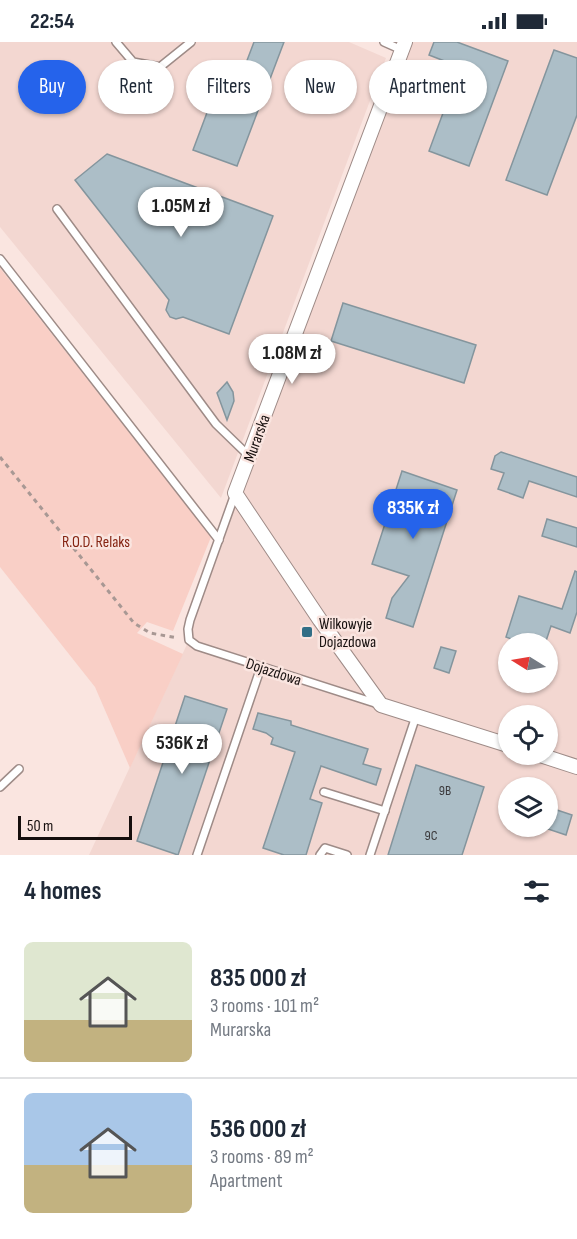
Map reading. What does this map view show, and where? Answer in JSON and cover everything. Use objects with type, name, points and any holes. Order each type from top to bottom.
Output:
[{"type":"street","name":"Murarska","points":[[236,494],[403,46]]},
{"type":"street","points":[[236,494],[320,620],[381,705]]},
{"type":"street","name":"Dojazdowa","points":[[381,705],[498,743]]},
{"type":"street","points":[[558,761],[577,767]]},
{"type":"lane","points":[[117,42],[134,62],[160,67],[191,42]]},
{"type":"lane","points":[[384,42],[403,46]]},
{"type":"lane","points":[[57,209],[216,424],[249,456]]},
{"type":"lane","points":[[0,259],[219,540]]},
{"type":"lane","points":[[189,640],[190,620],[236,494]]},
{"type":"lane","name":"Dojazdowa","points":[[189,640],[197,646],[381,705]]},
{"type":"lane","points":[[197,855],[261,667]]},
{"type":"lane","points":[[370,855],[416,716]]},
{"type":"lane","points":[[0,787],[19,769]]},
{"type":"lane","points":[[324,792],[385,811]]},
{"type":"lane","points":[[320,855],[325,848],[347,855]]},
{"type":"path","points":[[0,457],[134,623],[150,633],[189,640]]},
{"type":"shaded area","points":[[0,42],[349,42],[386,58],[385,60],[369,60],[369,103],[221,498],[0,227]]},
{"type":"shaded area","points":[[405,42],[577,42],[577,855],[89,855],[189,640],[232,495],[378,114],[487,114],[487,60],[398,60]]},
{"type":"green space","name":"R.O.D. Relaks","points":[[0,268],[211,537],[173,631],[147,622],[137,633],[183,654],[130,768],[95,687],[0,567]]},
{"type":"building","points":[[254,42],[284,42],[272,74],[272,60],[247,60]]},
{"type":"building","points":[[434,42],[457,42],[508,61],[469,166],[429,151],[443,114],[487,114],[487,60],[442,60],[429,55]]},
{"type":"building","points":[[554,50],[577,58],[577,115],[547,195],[506,180]]},
{"type":"building","points":[[206,114],[257,114],[237,166],[193,150]]},
{"type":"building","points":[[107,154],[273,216],[229,334],[183,317],[176,319],[170,317],[166,310],[169,300],[75,180]]},
{"type":"building","points":[[343,303],[476,345],[464,383],[331,341]]},
{"type":"building","points":[[227,382],[233,392],[234,401],[227,420],[217,393]]},
{"type":"building","points":[[501,452],[577,477],[577,497],[529,481],[523,498],[498,489],[504,473],[491,469],[495,456]]},
{"type":"building","points":[[402,471],[457,490],[413,627],[386,618],[392,598],[409,576],[372,564]]},
{"type":"building","points":[[547,519],[577,528],[577,547],[542,536]]},
{"type":"building","points":[[575,571],[577,572],[577,612],[570,633],[551,626],[549,633],[507,633],[519,596],[562,609]]},
{"type":"building","points":[[441,647],[456,651],[449,673],[434,668]]},
{"type":"building","points":[[185,696],[227,709],[178,855],[137,841]]},
{"type":"building","points":[[258,713],[291,721],[291,725],[368,749],[363,764],[381,769],[376,785],[321,766],[310,799],[322,803],[306,855],[284,855],[263,848],[295,752],[271,744],[273,738],[253,729]]},
{"type":"building","points":[[416,765],[484,787],[462,855],[388,855]]},
{"type":"building","points":[[558,810],[572,815],[566,835],[558,832]]},
{"type":"place","name":"Wilkowyje Dojazdowa","points":[[307,632]]}]
